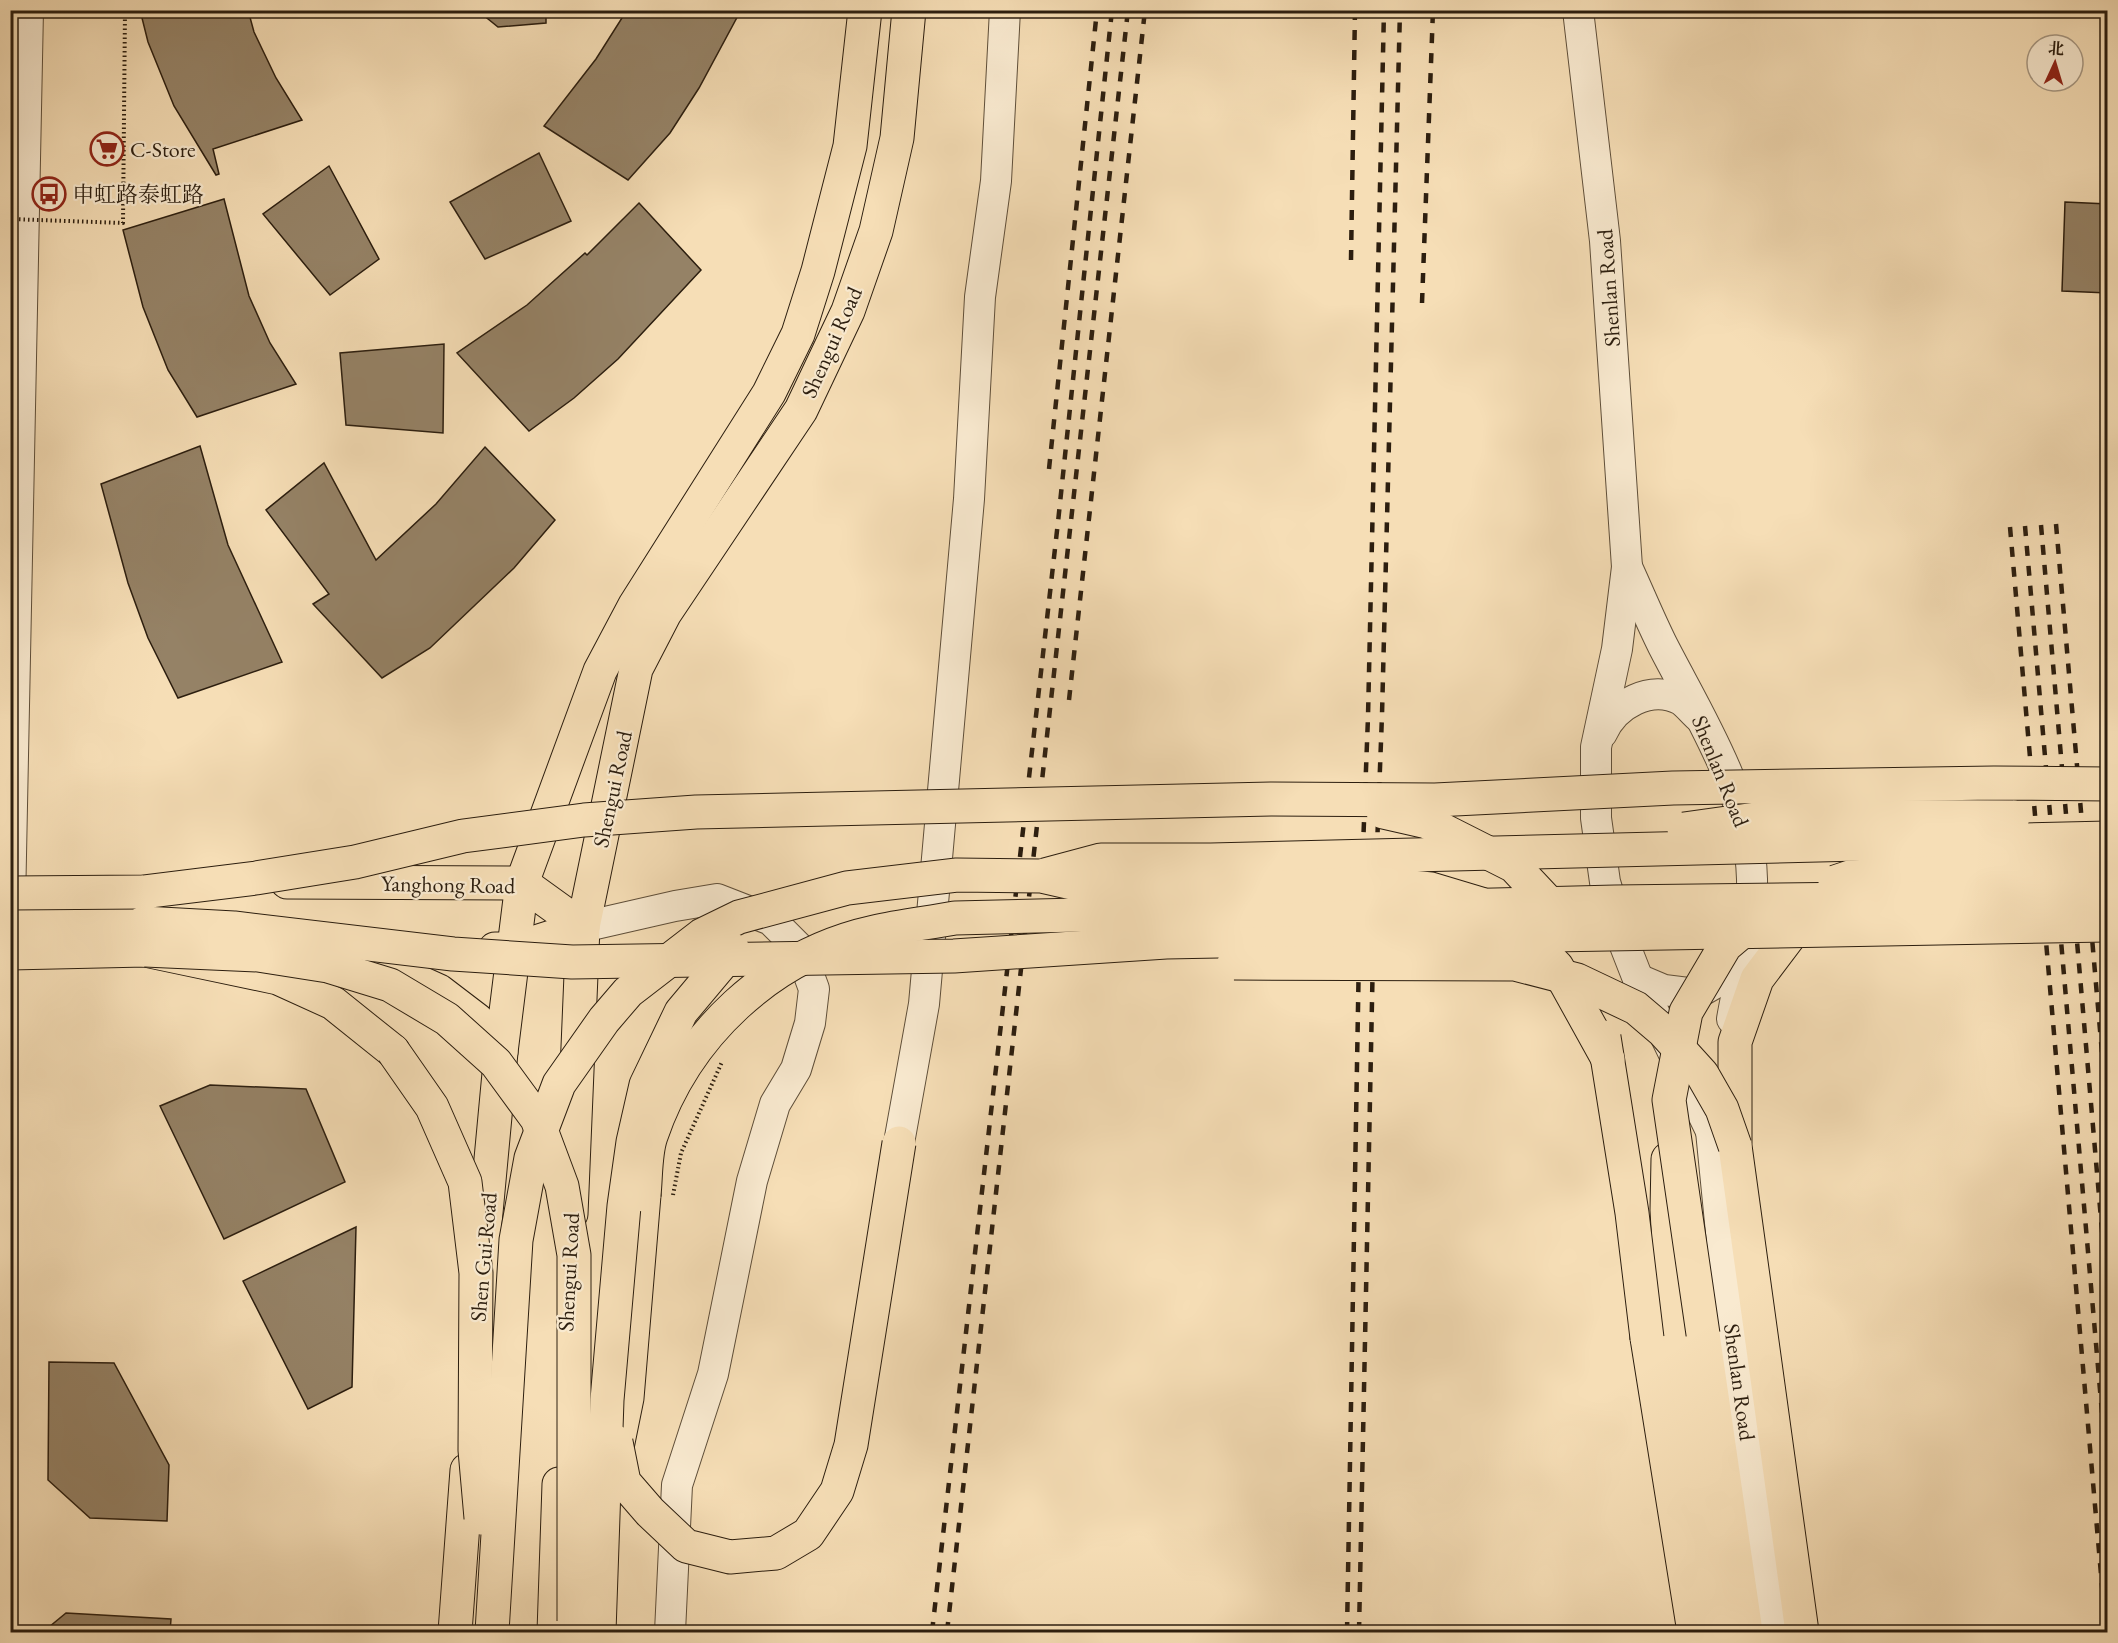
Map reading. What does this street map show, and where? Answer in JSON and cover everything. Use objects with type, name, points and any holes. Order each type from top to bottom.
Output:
[{"type":"main road","name":"Shengui Road","points":[[522,883],[600,670],[635,605],[769,393],[798,334],[818,271],[850,146],[865,10]]},
{"type":"main road","name":"Shengui Road","points":[[566,1630],[583,927],[636,669],[665,613],[801,410],[848,311],[876,231],[897,138],[909,10]]},
{"type":"main road","points":[[11,890],[143,892],[256,878],[355,861],[463,836],[595,819],[696,812],[1271,799],[1434,800],[1697,788],[1994,783],[2108,784]]},
{"type":"main road","points":[[1271,799],[1350,804],[1426,822],[1514,866],[1571,926],[1595,981],[1632,1213],[1647,1338],[1694,1632]]},
{"type":"main road","points":[[1528,851],[1777,816],[2108,818]]},
{"type":"main road","points":[[1041,876],[1101,860],[1211,860],[2108,838]]},
{"type":"main road","points":[[1723,1138],[1735,1042],[1757,979],[1800,921],[1853,885],[1903,860],[2000,839]]},
{"type":"main road","points":[[1722,1632],[1674,1337],[1667,1210],[1669,1100],[1686,1012],[1725,946],[1778,900],[1850,877],[1996,870],[2108,869]]},
{"type":"main road","points":[[491,1632],[516,1240],[531,1158],[559,1084],[628,992],[702,935],[739,917],[847,888],[896,880],[957,875],[1041,876],[1098,889],[1282,887],[1370,883],[1431,889],[1481,904],[1524,933],[1557,967],[1608,1059]]},
{"type":"main road","name":"Yanghong Road","points":[[11,890],[522,883],[583,927]]},
{"type":"main road","name":"Shen Gui Road","points":[[455,1632],[482,1251],[489,1204],[501,1052],[522,883]]},
{"type":"main road","points":[[566,1630],[588,1534],[609,1481],[627,1398],[650,1137],[674,1085],[695,1052],[730,1008],[768,977],[819,950],[872,932],[955,918],[1615,902],[2108,896]]},
{"type":"main road","points":[[599,1632],[607,1400],[624,1206],[646,1084],[681,1012],[716,969],[753,929],[795,901]]},
{"type":"main road","points":[[10,922],[144,936],[328,966],[390,986],[447,1019],[488,1056],[537,1119],[562,1186],[574,1255],[566,1630]]},
{"type":"main road","points":[[954,956],[1166,942],[2108,925]]},
{"type":"main road","points":[[10,938],[514,949],[583,927]]},
{"type":"main road","points":[[10,953],[144,936],[234,928],[453,954],[572,962],[954,956],[1168,963],[1515,964],[1577,980],[1636,1008],[1663,1031],[1702,1074],[1722,1109],[1723,1138],[1802,1632]]},
{"type":"main road","points":[[144,936],[278,978],[333,1003],[393,1051],[432,1107],[465,1182],[476,1273],[475,1450],[491,1632]]},
{"type":"main road","points":[[335,944],[439,991],[477,1020],[501,1052]]},
{"type":"main road","points":[[1669,1100],[1746,1632]]},
{"type":"main road","points":[[607,1400],[624,1482],[650,1512],[686,1546],[730,1557],[776,1553],[808,1533],[837,1491],[851,1445],[899,1143]]},
{"type":"main road","points":[[489,1204],[506,1485],[506,1632]]},
{"type":"main road","points":[[1632,1213],[1674,1337]]},
{"type":"street","points":[[11,890],[13,666],[28,10]]},
{"type":"street","points":[[899,1143],[924,1004],[969,500],[980,297],[996,181],[1005,10]]},
{"type":"street","name":"Shenlan Road","points":[[1578,10],[1605,241],[1627,567],[1617,649],[1596,747],[1595,809],[1605,882],[1638,979],[1723,1138]]},
{"type":"street","name":"Shenlan Road","points":[[1627,567],[1661,643],[1714,745],[1746,827],[1752,879],[1723,1138],[1724,1263],[1774,1632]]},
{"type":"street","points":[[1596,747],[1608,719],[1626,703],[1655,694],[1681,700],[1701,719]]},
{"type":"street","points":[[583,927],[717,899],[771,920],[798,948],[814,989],[810,1023],[796,1069],[775,1104],[752,1181],[713,1374],[677,1485],[670,1632]]},
{"type":"street","points":[[1638,979],[1664,990],[1696,994],[1728,976],[1745,949]]},
{"type":"path","points":[[10,219],[123,223],[125,10]]},
{"type":"building","points":[[140,10],[248,10],[254,32],[276,78],[302,120],[213,149],[219,174],[216,175],[174,106],[148,42]]},
{"type":"building","points":[[477,10],[546,10],[546,23],[498,27]]},
{"type":"building","points":[[627,10],[741,10],[699,88],[670,133],[628,180],[544,126],[596,59]]},
{"type":"building","points":[[539,153],[571,221],[485,259],[450,202]]},
{"type":"building","points":[[329,166],[379,259],[330,295],[263,214]]},
{"type":"building","points":[[224,199],[249,296],[270,343],[296,384],[197,417],[168,370],[143,307],[123,230]]},
{"type":"building","points":[[2065,202],[2108,204],[2108,293],[2062,291]]},
{"type":"building","points":[[639,203],[701,270],[618,359],[574,398],[529,431],[457,353],[527,305],[585,253],[587,255]]},
{"type":"building","points":[[444,344],[443,433],[346,425],[340,353]]},
{"type":"building","points":[[200,446],[228,545],[282,662],[178,698],[148,638],[128,583],[101,484]]},
{"type":"building","points":[[485,447],[555,520],[514,568],[430,648],[382,678],[313,604],[329,594],[266,510],[324,463],[376,560],[436,504]]},
{"type":"building","points":[[210,1085],[306,1089],[345,1182],[224,1239],[160,1106]]},
{"type":"building","points":[[356,1227],[352,1387],[308,1409],[243,1281]]},
{"type":"building","points":[[49,1362],[114,1363],[169,1465],[167,1521],[90,1518],[48,1480]]},
{"type":"building","points":[[66,1613],[171,1619],[170,1632],[43,1632]]},
{"type":"railway","points":[[1049,469],[1097,10]]},
{"type":"railway","points":[[932,1632],[1058,522],[1112,10]]},
{"type":"railway","points":[[947,1632],[1128,10]]},
{"type":"railway","points":[[1069,700],[1145,10]]},
{"type":"railway","points":[[1351,260],[1355,10]]},
{"type":"railway","points":[[1347,1632],[1359,952],[1368,717],[1384,10]]},
{"type":"railway","points":[[1359,1632],[1373,953],[1382,715],[1400,10]]},
{"type":"railway","points":[[1422,303],[1433,10]]},
{"type":"railway","points":[[2056,524],[2108,1122]]},
{"type":"railway","points":[[2041,525],[2108,1300]]},
{"type":"railway","points":[[2025,526],[2108,1482]]},
{"type":"railway","points":[[2010,527],[2106,1632]]},
{"type":"place","name":"C-Store","points":[[107,149]]},
{"type":"place","name":"申虹路泰虹路","points":[[49,194]]}]
